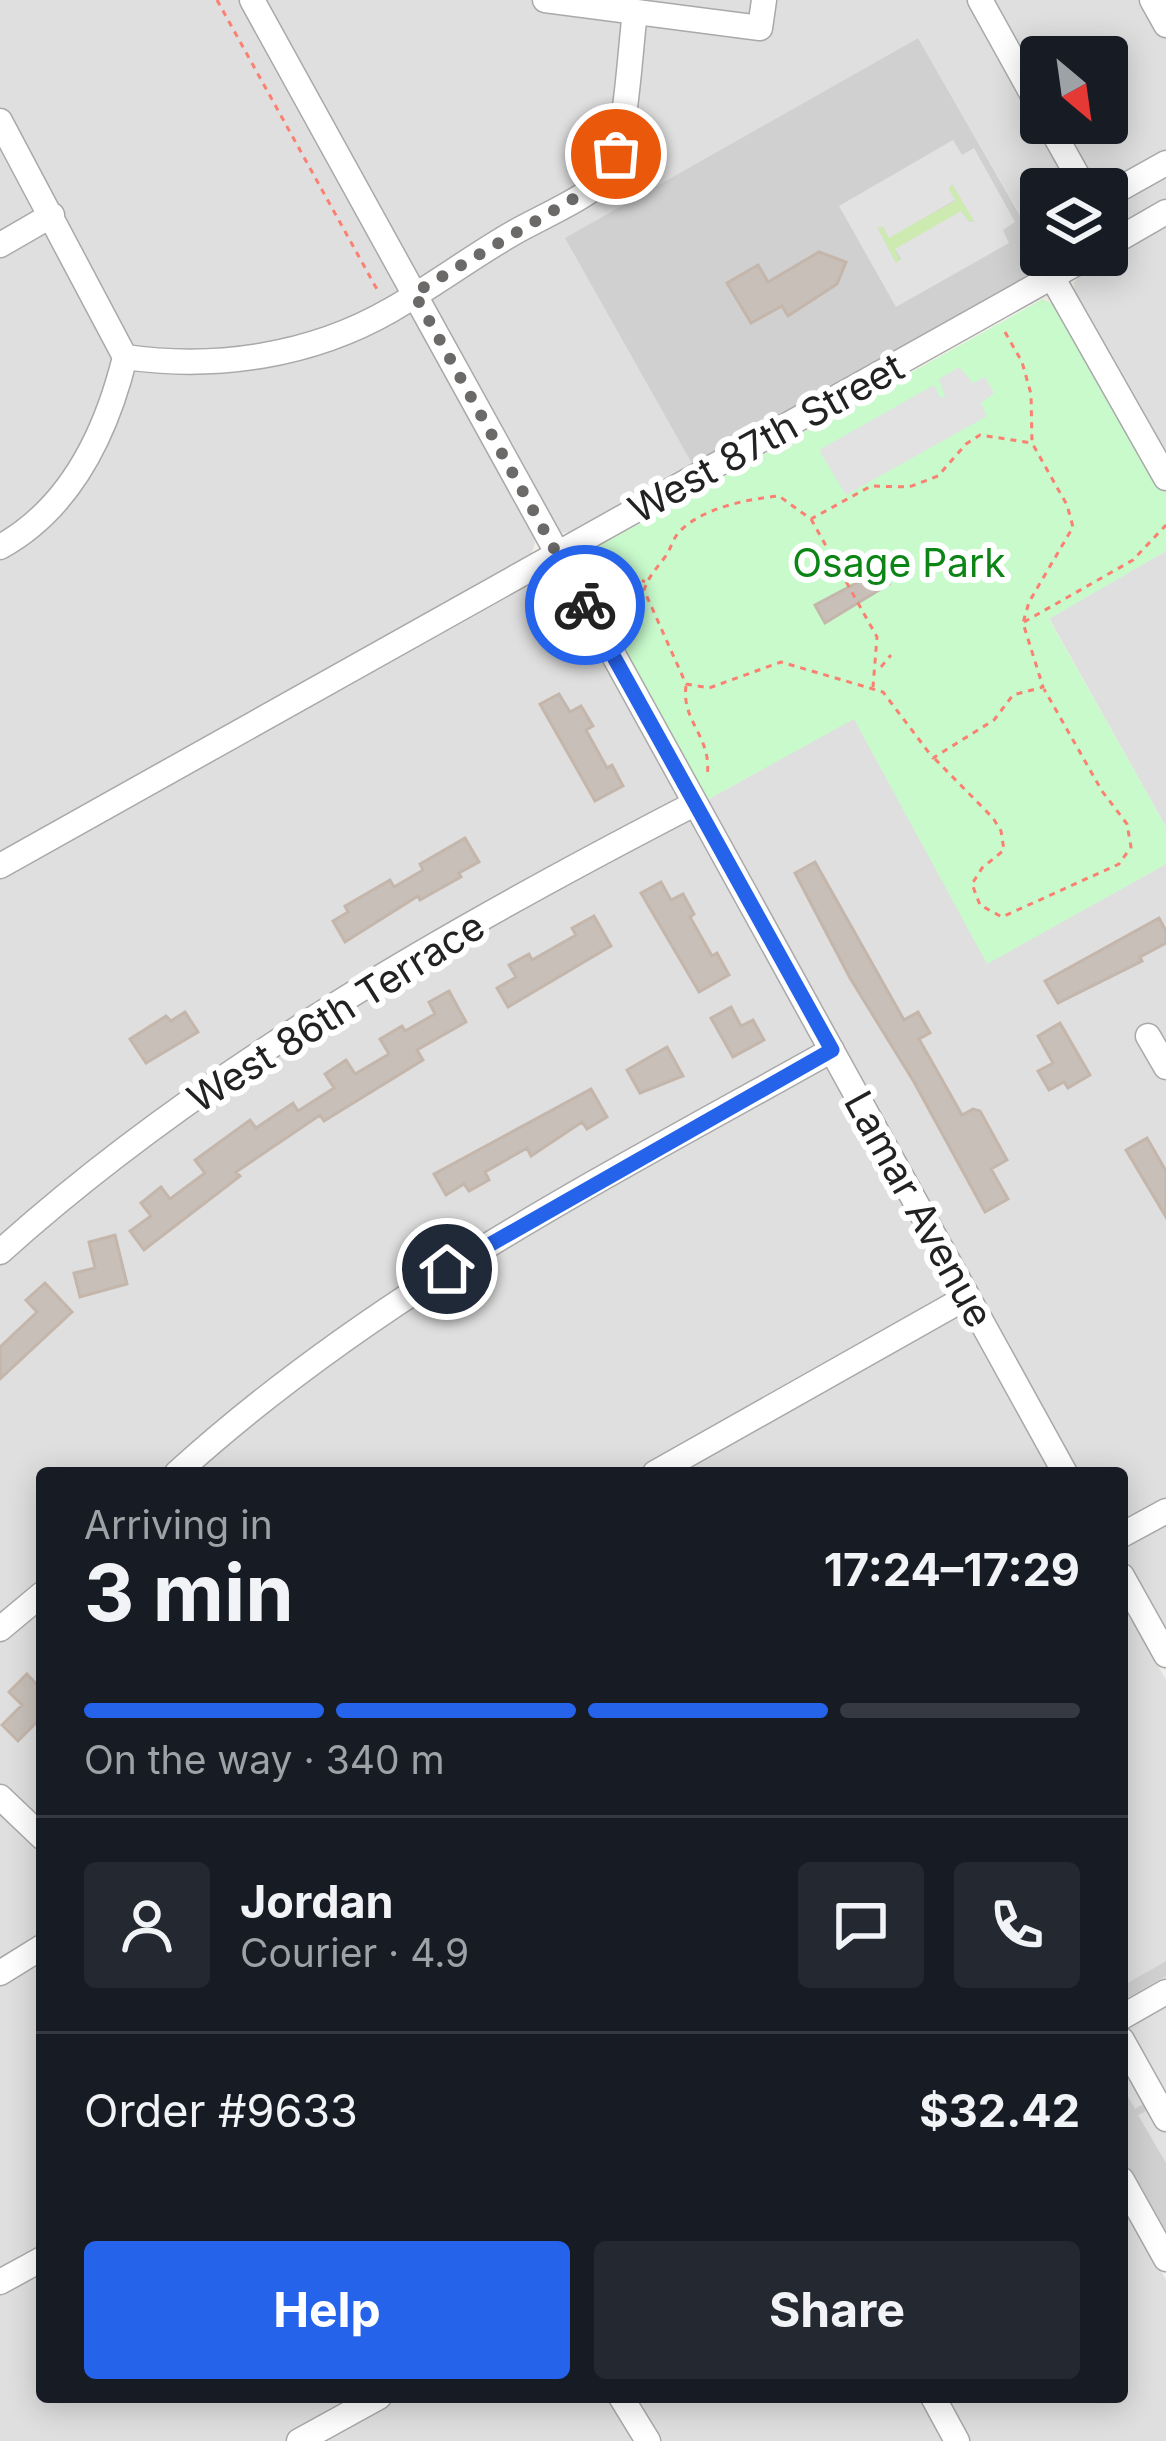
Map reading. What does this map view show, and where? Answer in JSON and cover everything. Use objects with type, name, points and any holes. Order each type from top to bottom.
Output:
[{"type":"street","name":"Lamar Avenue","points":[[252,0],[558,555],[700,792],[832,1050],[1062,1467]]},
{"type":"street","points":[[545,0],[760,28],[764,0]]},
{"type":"street","points":[[980,0],[1020,72]]},
{"type":"street","points":[[1152,0],[1166,25]]},
{"type":"street","points":[[124,357],[158,362],[279,354],[321,343],[360,326],[605,180],[616,154],[635,12]]},
{"type":"street","points":[[0,121],[124,357],[97,436],[76,478],[41,519],[0,547]]},
{"type":"street","points":[[1128,184],[1166,163]]},
{"type":"street","points":[[1128,230],[1166,212]]},
{"type":"street","points":[[0,244],[52,215]]},
{"type":"street","points":[[1052,277],[1166,478]]},
{"type":"street","name":"West 87th Street","points":[[0,866],[1052,277]]},
{"type":"street","name":"West 86th Terrace","points":[[0,1252],[115,1156],[210,1086],[379,980],[700,792]]},
{"type":"street","points":[[1148,1036],[1166,1067]]},
{"type":"street","points":[[184,1467],[278,1386],[481,1246],[832,1050]]},
{"type":"street","points":[[666,1467],[967,1297]]},
{"type":"street","points":[[1128,1532],[1166,1511]]},
{"type":"street","points":[[1128,1587],[1166,1655]]},
{"type":"street","points":[[0,1629],[36,1599]]},
{"type":"street","points":[[0,1797],[36,1831]]},
{"type":"street","points":[[0,1973],[36,1951]]},
{"type":"street","points":[[1128,2014],[1166,1992]]},
{"type":"street","points":[[1128,2051],[1166,2119]]},
{"type":"street","points":[[1128,2191],[1166,2260]]},
{"type":"street","points":[[0,2282],[36,2262]]},
{"type":"street","points":[[299,2441],[368,2403]]},
{"type":"street","points":[[625,2403],[647,2441]]},
{"type":"street","points":[[936,2403],[957,2441]]},
{"type":"path","points":[[217,0],[380,295],[368,303]]},
{"type":"path","points":[[686,684],[709,688],[781,662],[883,692],[933,758],[1001,831],[1004,850],[982,868],[972,884],[980,905],[1003,917],[1119,864],[1131,847],[1127,824],[1102,791],[1043,687],[1023,623],[1029,602],[1073,527],[1067,506],[1032,443],[1031,394],[1022,362],[1005,332]]},
{"type":"path","points":[[812,518],[871,486],[909,488],[938,476],[980,435],[1032,443]]},
{"type":"path","points":[[700,792],[710,761],[706,743],[683,704],[686,684],[644,590],[674,536],[696,518],[757,498],[779,496],[812,518],[878,637],[873,689]]},
{"type":"path","points":[[1023,623],[1133,560],[1166,525]]},
{"type":"path","points":[[600,557],[647,582]]},
{"type":"path","points":[[878,668],[891,656]]},
{"type":"path","points":[[933,758],[994,720],[1013,694],[1043,687]]},
{"type":"shaded area","points":[[0,0],[239,0],[533,531],[535,543],[531,555],[0,854]]},
{"type":"shaded area","points":[[265,0],[1166,0],[1166,200],[1128,222],[1128,168],[1020,168],[1020,215],[918,38],[566,238],[695,469],[580,531],[562,533],[551,522]]},
{"type":"shaded area","points":[[918,38],[1020,216],[1020,276],[1032,276],[695,469],[565,238]]},
{"type":"shaded area","points":[[953,140],[962,155],[974,148],[1015,222],[1003,230],[1009,243],[896,307],[839,206]],"holes":[[[952,184],[974,221],[969,222],[961,211],[895,249],[901,259],[896,263],[877,227],[883,227],[889,238],[955,200],[949,189]]]},
{"type":"shaded area","points":[[1166,226],[1166,459],[1075,297],[1074,283],[1080,276],[1128,276],[1128,247]]},
{"type":"shaded area","points":[[959,367],[973,383],[985,377],[994,393],[981,403],[987,416],[846,495],[819,450],[934,385],[941,398],[945,397],[939,379]]},
{"type":"shaded area","points":[[1166,551],[1166,827],[1049,618]]},
{"type":"shaded area","points":[[540,578],[560,585],[1049,1467],[36,1467],[36,2403],[1128,2403],[1128,2212],[1166,2280],[1166,2441],[0,2441],[0,877]]},
{"type":"shaded area","points":[[854,718],[987,963],[1166,864],[1166,1631],[1128,1562],[1128,1467],[1076,1467],[707,800]]},
{"type":"shaded area","points":[[1128,1611],[1166,1680],[1166,1961],[1128,1983]]},
{"type":"shaded area","points":[[1166,1961],[1166,2237],[1128,2168],[1128,1983]]},
{"type":"shaded area","points":[[1166,1976],[1166,2163],[1138,2115],[1150,2109],[1146,2102],[1135,2109],[1128,2096],[1128,1998]]},
{"type":"green space","points":[[952,184],[974,220],[969,222],[962,212],[895,250],[901,262],[896,263],[877,227],[881,225],[889,237],[955,201],[949,189]]},
{"type":"green space","name":"Osage Park","points":[[1043,299],[1061,309],[1166,493],[1166,551],[1049,619],[1166,827],[1166,864],[987,964],[854,719],[707,800],[588,586],[582,563],[594,549]]},
{"type":"building","points":[[819,252],[846,262],[837,284],[788,316],[782,306],[751,323],[727,283],[758,265],[768,282]]},
{"type":"building","points":[[881,570],[889,584],[825,623],[815,605]]},
{"type":"building","points":[[559,694],[570,712],[581,706],[593,726],[586,730],[623,786],[595,801],[540,704]]},
{"type":"building","points":[[465,838],[479,862],[459,873],[461,877],[420,900],[418,896],[345,942],[333,921],[348,912],[345,906],[390,880],[394,887],[423,870],[420,864]]},
{"type":"building","points":[[815,862],[904,1020],[918,1012],[930,1033],[919,1039],[962,1115],[980,1111],[1007,1160],[991,1169],[1008,1199],[985,1212],[795,873]]},
{"type":"building","points":[[661,882],[671,900],[683,894],[712,956],[717,953],[729,975],[699,992],[641,893]]},
{"type":"building","points":[[594,916],[611,946],[508,1007],[497,988],[516,977],[509,965],[529,954],[532,960],[576,935],[572,928]]},
{"type":"building","points":[[1159,918],[1166,943],[1140,957],[1142,961],[1058,1003],[1045,981]]},
{"type":"building","points":[[449,991],[466,1022],[417,1050],[423,1060],[324,1121],[320,1115],[236,1172],[240,1176],[144,1250],[130,1231],[151,1216],[141,1203],[161,1187],[170,1199],[205,1173],[195,1160],[250,1120],[256,1128],[293,1103],[298,1111],[334,1088],[325,1074],[346,1060],[355,1074],[389,1054],[380,1039],[435,1014],[429,1002]]},
{"type":"building","points":[[731,1007],[741,1026],[753,1020],[764,1040],[733,1057],[711,1018]]},
{"type":"building","points":[[185,1012],[198,1032],[146,1063],[130,1039],[166,1016],[171,1021]]},
{"type":"building","points":[[1060,1023],[1090,1075],[1068,1088],[1064,1082],[1049,1090],[1038,1071],[1053,1063],[1038,1036]]},
{"type":"building","points":[[667,1047],[683,1076],[640,1093],[627,1070]]},
{"type":"building","points":[[591,1089],[607,1117],[587,1129],[582,1122],[531,1156],[527,1148],[485,1172],[489,1180],[469,1191],[464,1184],[446,1195],[434,1174]]},
{"type":"building","points":[[1147,1138],[1166,1171],[1166,1217],[1126,1150]]},
{"type":"building","points":[[115,1235],[127,1284],[80,1297],[74,1273],[95,1268],[89,1242]]},
{"type":"building","points":[[45,1283],[72,1312],[0,1379],[0,1347],[37,1312],[26,1300]]},
{"type":"building","points":[[27,1674],[36,1684],[36,1723],[18,1741],[2,1725],[22,1705],[9,1692]]},
{"type":"way so far","points":[[585,605],[414,293],[605,180],[616,154]]},
{"type":"route","points":[[447,1269],[832,1050],[585,605]]}]
